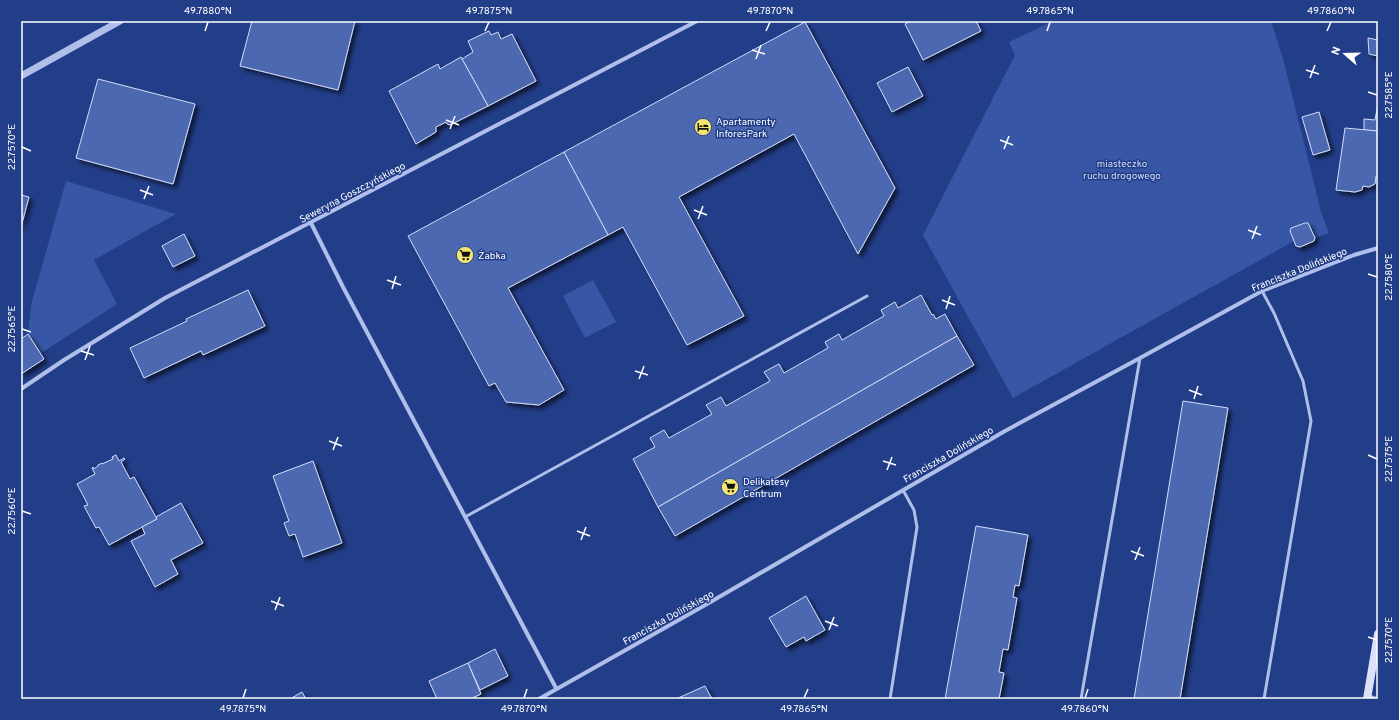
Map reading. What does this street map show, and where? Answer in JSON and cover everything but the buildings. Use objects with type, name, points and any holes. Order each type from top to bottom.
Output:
[{"type":"main road","points":[[1367,697],[1378,634]]},
{"type":"street","points":[[21,76],[109,24],[120,21]]},
{"type":"street","name":"Seweryna Goszczyńskiego","points":[[21,389],[64,360],[165,298],[697,21]]},
{"type":"street","points":[[311,223],[556,688]]},
{"type":"street","name":"Franciszka Dolińskiego","points":[[539,699],[556,688],[707,604],[1005,430],[1140,358],[1262,290],[1354,255],[1378,248]]},
{"type":"lane","points":[[1262,290],[1274,313],[1303,381],[1311,421],[1264,699]]},
{"type":"lane","points":[[465,517],[867,296]]},
{"type":"lane","points":[[1081,699],[1140,358]]},
{"type":"lane","points":[[890,699],[918,527],[914,510],[903,490]]},
{"type":"lane","points":[[1367,697],[1378,699]]},
{"type":"green space","name":"miasteczko ruchu drogowego","points":[[1053,21],[1271,21],[1284,62],[1321,212],[1329,233],[1315,238],[1308,223],[1291,227],[1290,231],[1294,241],[1013,398],[923,235],[1015,55],[1009,42]]},
{"type":"green space","points":[[66,181],[176,214],[94,260],[117,304],[41,353],[28,334],[31,305]]},
{"type":"green space","points":[[593,280],[616,322],[585,338],[563,296]]},
{"type":"place","name":"Apartamenty InforesPark","points":[[703,127]]},
{"type":"place","name":"Żabka","points":[[465,255]]},
{"type":"place","name":"Delikatesy Centrum","points":[[730,487]]}]
